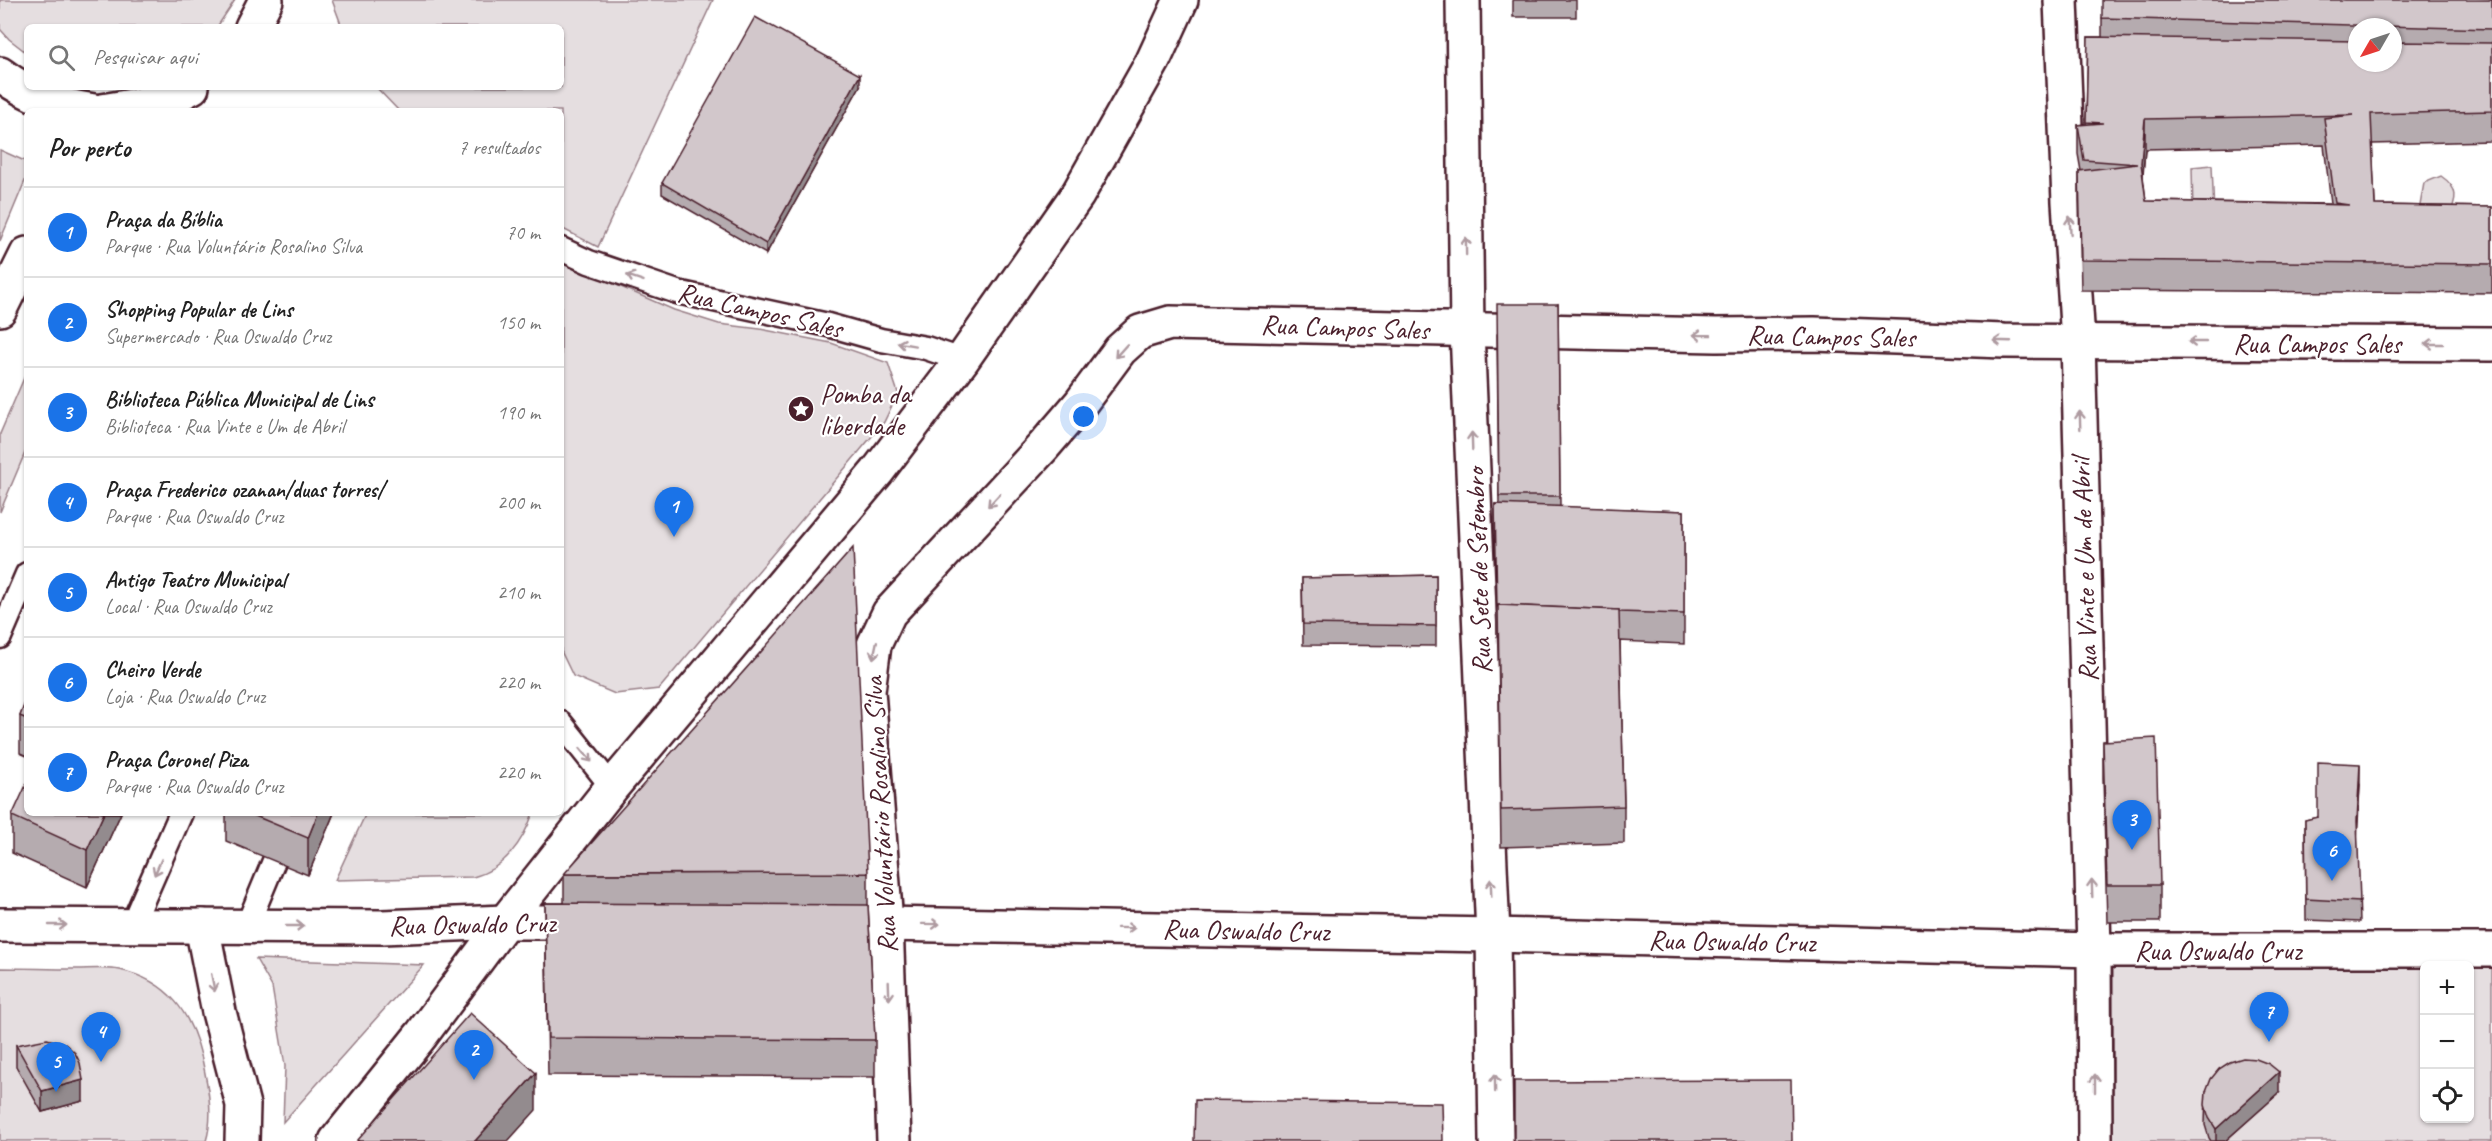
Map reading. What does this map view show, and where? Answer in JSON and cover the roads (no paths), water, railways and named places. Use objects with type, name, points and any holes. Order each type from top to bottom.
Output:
[{"type":"street","points":[[254,24],[266,0]]},
{"type":"street","points":[[336,1141],[422,1034],[505,922],[612,787],[877,472],[962,360],[1078,194],[1153,61],[1181,0]]},
{"type":"street","name":"Rua Sete de Setembro","points":[[1463,0],[1467,331],[1493,935],[1496,1141]]},
{"type":"street","name":"Rua Vinte e Um de Abril","points":[[2061,0],[2069,202],[2078,341],[2094,950],[2095,1141]]},
{"type":"street","points":[[0,74],[20,89],[58,106],[72,108]]},
{"type":"street","points":[[120,108],[176,99]]},
{"type":"street","points":[[0,309],[24,260]]},
{"type":"street","name":"Rua Campos Sales","points":[[1170,323],[1467,331],[1716,335],[1814,334],[2004,341],[2492,344]]},
{"type":"street","name":"Rua Voluntário Rosalino Silva","points":[[894,1141],[886,923],[868,691],[874,645],[889,613],[1043,447],[1080,404],[1120,350],[1140,332],[1170,323]]},
{"type":"street","name":"Rua Oswaldo Cruz","points":[[0,925],[382,927],[505,922],[624,922]]},
{"type":"street","name":"Rua Oswaldo Cruz","points":[[791,922],[1493,935],[2094,950],[2492,950]]},
{"type":"street","points":[[202,926],[219,1012],[243,1105],[242,1141]]},
{"type":"lane","name":"Rua Campos Sales","points":[[564,250],[589,262],[677,292],[828,325],[881,340],[926,348],[962,360]]},
{"type":"lane","points":[[0,637],[24,581]]},
{"type":"lane","points":[[564,727],[612,787]]},
{"type":"lane","points":[[132,926],[180,816]]},
{"type":"lane","points":[[247,926],[274,861]]},
{"type":"place","name":"Pomba da liberdade","points":[[801,409]]},
{"type":"place","name":"Praça da Bíblia","points":[[674,537]]},
{"type":"place","name":"Biblioteca Pública Municipal de Lins","points":[[2132,850]]},
{"type":"place","name":"Cheiro Verde","points":[[2332,881]]},
{"type":"place","name":"Praça Coronel Piza","points":[[2269,1042]]},
{"type":"place","name":"Praça Frederico ozanan/duas torres/","points":[[101,1062]]},
{"type":"place","name":"Shopping Popular de Lins","points":[[474,1080]]},
{"type":"place","name":"Antigo Teatro Municipal","points":[[56,1092]]}]
